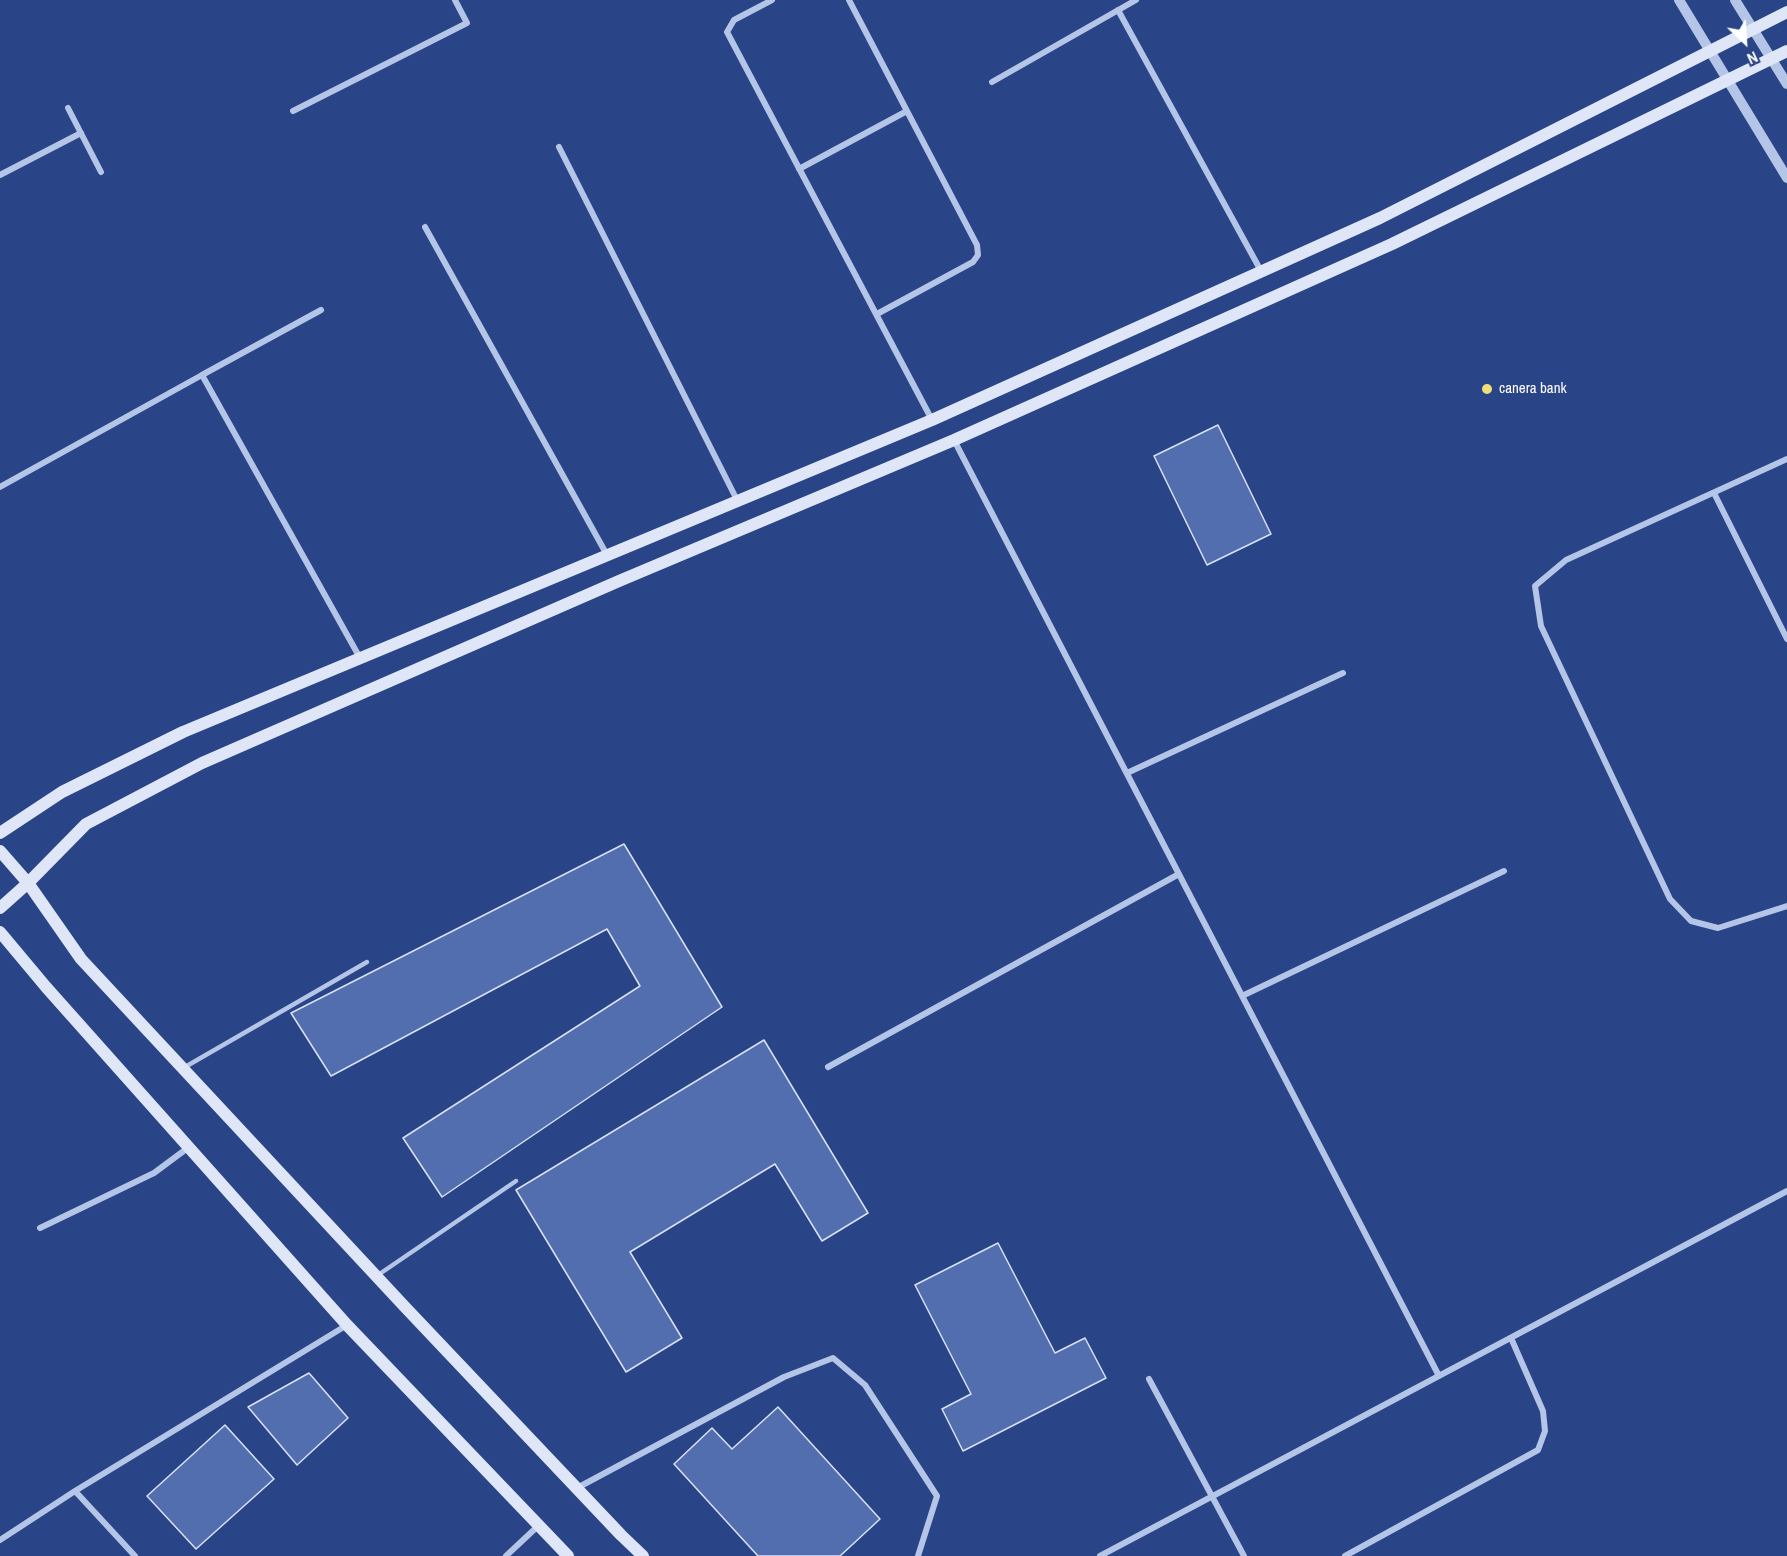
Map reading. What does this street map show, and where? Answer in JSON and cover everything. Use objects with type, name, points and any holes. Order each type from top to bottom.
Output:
[{"type":"main road","points":[[0,833],[62,792],[183,732],[932,420],[1380,218],[1787,12]]},
{"type":"main road","points":[[0,908],[86,824],[202,763],[619,581],[954,440],[1392,244],[1787,51]]},
{"type":"main road","points":[[0,851],[27,883],[81,959],[376,1276],[643,1556]]},
{"type":"main road","points":[[0,932],[46,987],[347,1325],[568,1556]]},
{"type":"street","points":[[293,111],[467,23],[455,0]]},
{"type":"street","points":[[772,0],[734,20],[727,32],[932,420]]},
{"type":"street","points":[[849,0],[977,244],[978,255],[973,262],[877,314]]},
{"type":"street","points":[[992,81],[1136,0]]},
{"type":"street","points":[[1679,0],[1787,178]]},
{"type":"street","points":[[1735,0],[1787,84]]},
{"type":"street","points":[[1118,10],[1261,272]]},
{"type":"street","points":[[68,108],[101,172]]},
{"type":"street","points":[[799,169],[907,111]]},
{"type":"street","points":[[0,175],[81,132]]},
{"type":"street","points":[[559,147],[737,500]]},
{"type":"street","points":[[425,227],[607,555]]},
{"type":"street","points":[[0,487],[321,310]]},
{"type":"street","points":[[202,375],[360,658]]},
{"type":"street","points":[[954,440],[1439,1376]]},
{"type":"street","points":[[1787,459],[1566,560],[1535,586],[1540,626],[1670,899],[1691,921],[1718,928],[1787,906]]},
{"type":"street","points":[[1714,493],[1787,639]]},
{"type":"street","points":[[1127,773],[1343,673]]},
{"type":"street","points":[[1242,996],[1504,871]]},
{"type":"street","points":[[828,1067],[1179,874]]},
{"type":"street","points":[[40,1228],[154,1173],[189,1147]]},
{"type":"street","points":[[1100,1556],[1787,1191]]},
{"type":"street","points":[[0,1540],[75,1491],[347,1325]]},
{"type":"street","points":[[1345,1556],[1538,1450],[1545,1431],[1543,1411],[1511,1338]]},
{"type":"street","points":[[576,1488],[784,1377],[833,1358],[865,1385],[937,1496],[918,1556]]},
{"type":"street","points":[[1149,1379],[1244,1556]]},
{"type":"street","points":[[75,1491],[135,1556]]},
{"type":"street","points":[[507,1556],[538,1526]]},
{"type":"lane","points":[[183,1069],[367,962]]},
{"type":"lane","points":[[376,1276],[516,1181]]},
{"type":"building","points":[[1218,425],[1271,534],[1207,565],[1154,456]]},
{"type":"building","points":[[624,844],[722,1007],[442,1197],[403,1138],[640,986],[607,929],[331,1076],[291,1013]]},
{"type":"building","points":[[764,1040],[868,1213],[822,1241],[775,1164],[630,1252],[682,1338],[626,1372],[516,1190]]},
{"type":"building","points":[[998,1243],[1055,1353],[1085,1338],[1106,1378],[963,1451],[942,1409],[971,1394],[915,1285]]},
{"type":"building","points":[[309,1373],[348,1418],[297,1465],[248,1407]]},
{"type":"building","points":[[778,1407],[880,1519],[840,1556],[758,1556],[674,1464],[712,1428],[732,1449]]},
{"type":"building","points":[[225,1425],[274,1479],[196,1549],[147,1496]]},
{"type":"place","name":"canera bank","points":[[1487,389]]}]
